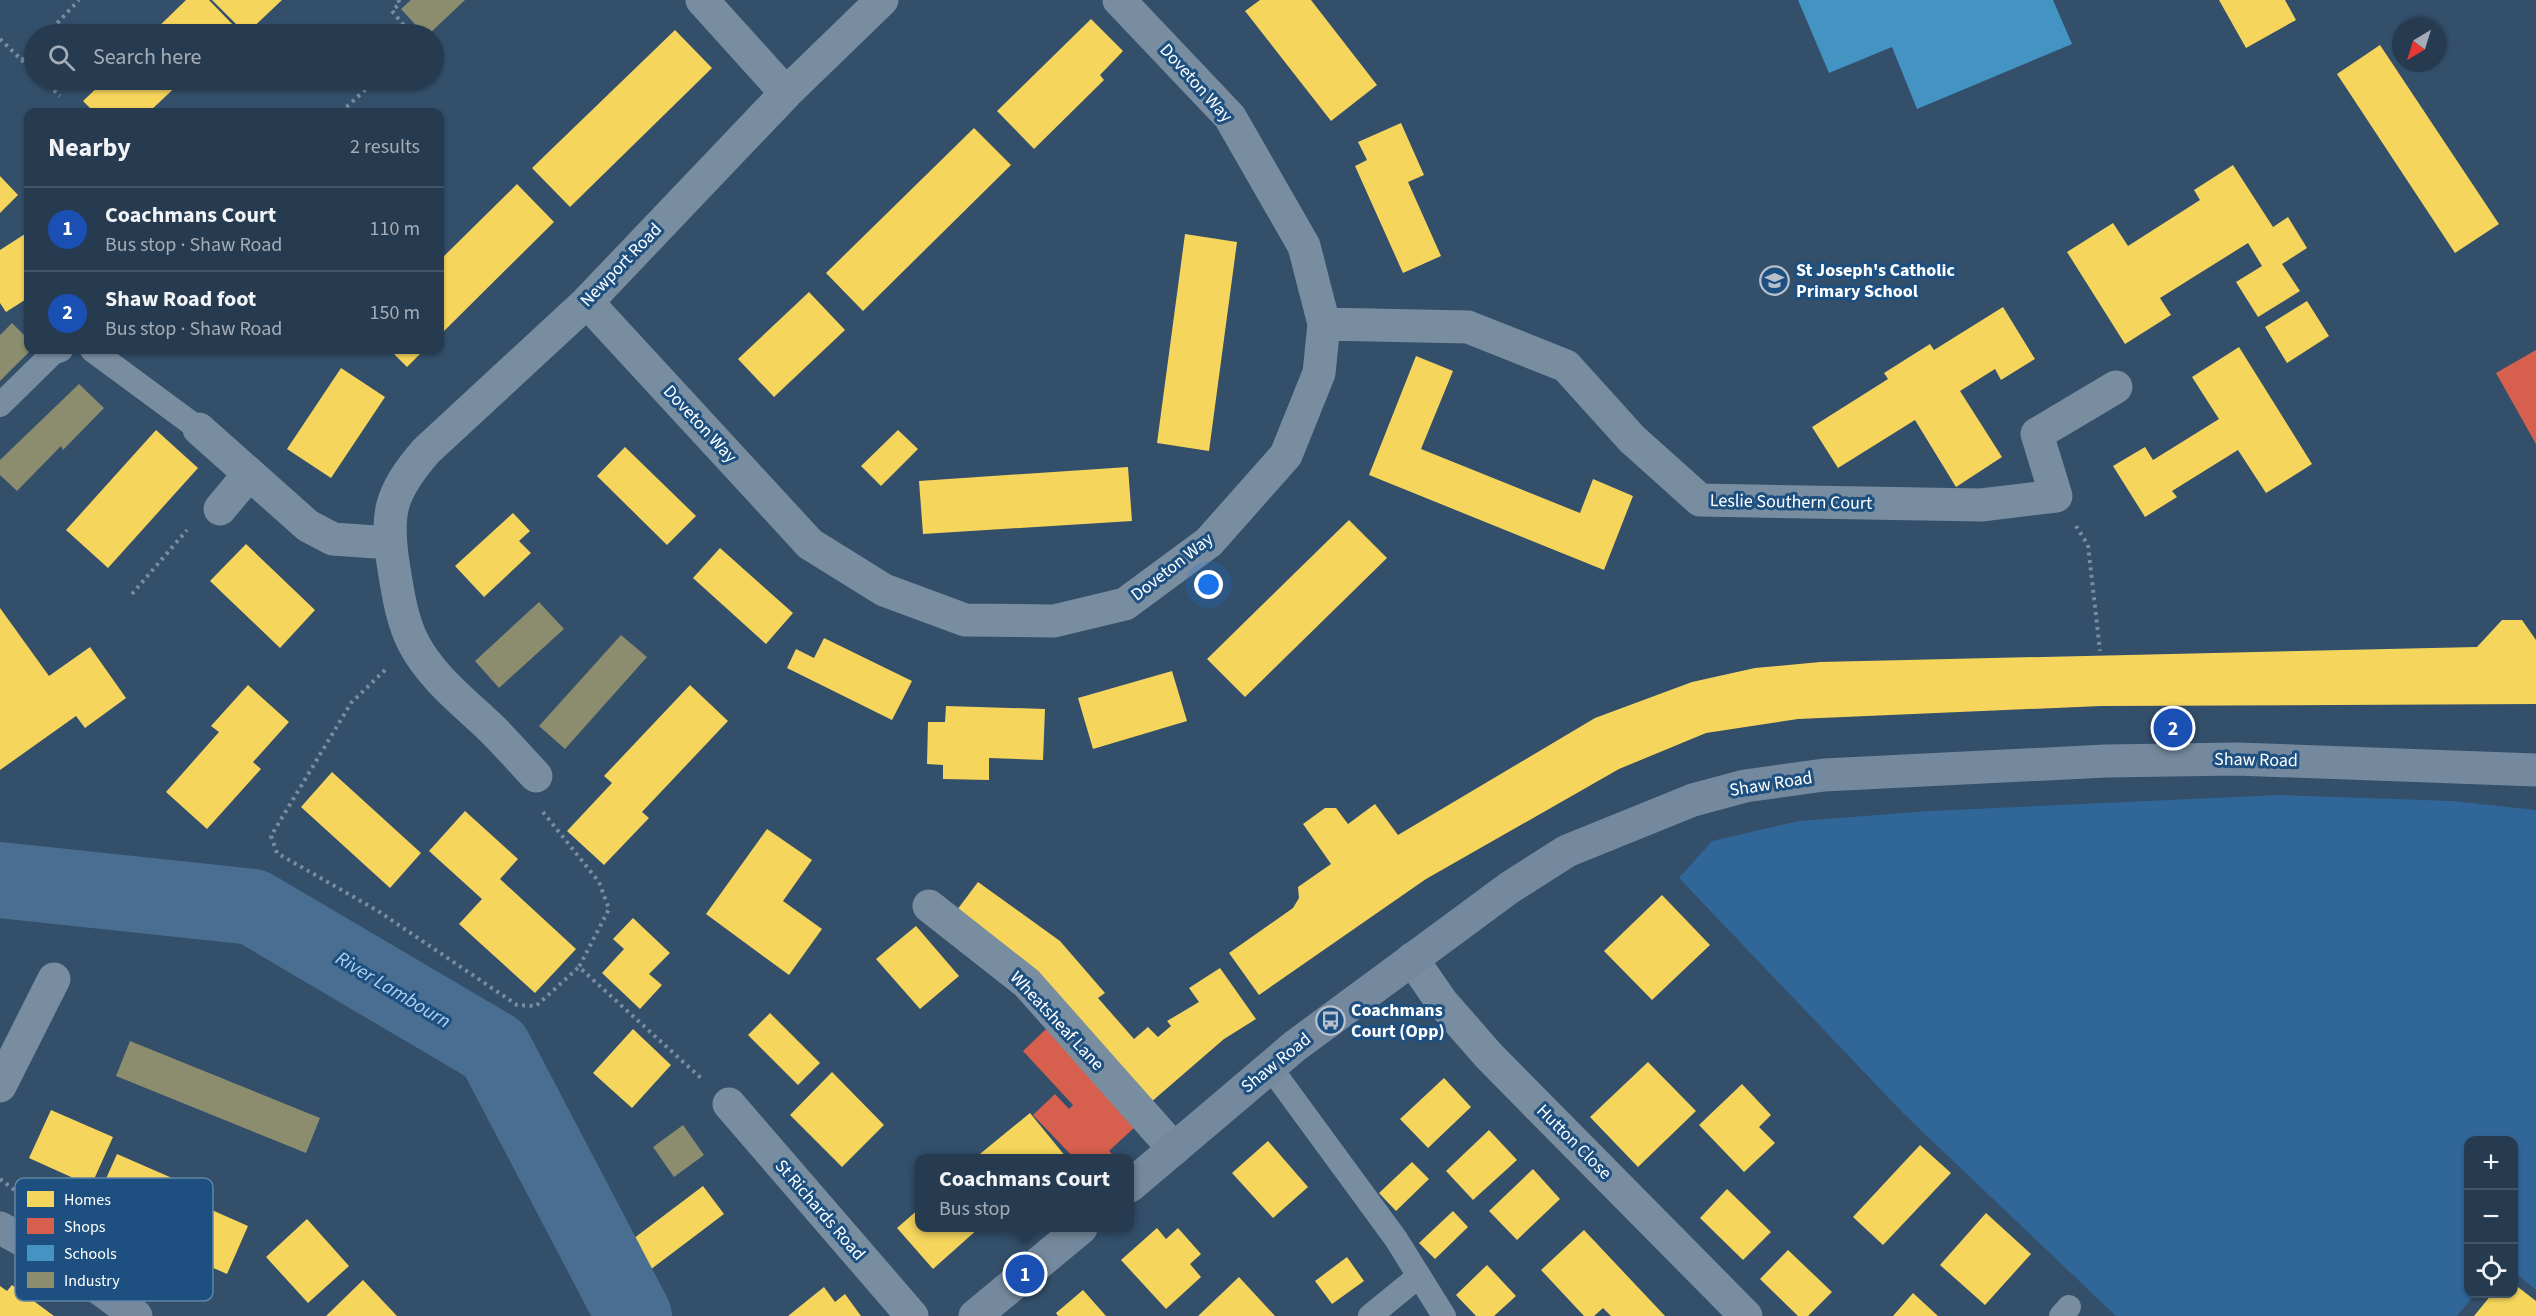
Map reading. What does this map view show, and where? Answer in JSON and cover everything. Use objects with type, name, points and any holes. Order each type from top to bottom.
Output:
[{"type":"main road","name":"Shaw Road","points":[[1134,1183],[1270,1067],[1509,888],[1567,851],[1693,800],[1745,786],[1824,776],[2106,761],[2237,759],[2536,770]]},
{"type":"main road","points":[[0,1228],[15,1236]]},
{"type":"main road","points":[[975,1316],[1075,1232]]},
{"type":"main road","points":[[117,1301],[136,1316]]},
{"type":"street","points":[[702,0],[786,93]]},
{"type":"street","name":"Newport Road","points":[[536,776],[498,735],[442,681],[413,642],[398,597],[390,543],[390,513],[406,475],[426,451],[587,302],[786,93],[882,0]]},
{"type":"street","name":"Doveton Way","points":[[587,302],[810,544],[884,590],[965,620],[1053,621],[1125,604],[1209,542],[1286,455],[1319,373],[1324,324],[1304,246],[1230,117],[1119,0]]},
{"type":"street","name":"Leslie Southern Court","points":[[1324,324],[1468,327],[1566,366],[1632,439],[1700,500],[1981,505],[2056,496]]},
{"type":"street","points":[[2056,496],[2037,434],[2116,387]]},
{"type":"street","points":[[199,429],[308,526],[333,539],[390,543]]},
{"type":"street","points":[[220,509],[249,474]]},
{"type":"street","name":"Wheatsheaf Lane","points":[[928,906],[1027,983],[1174,1149]]},
{"type":"street","name":"Hutton Close","points":[[1412,959],[1441,1001],[1489,1056],[1746,1316]]},
{"type":"street","points":[[0,1086],[54,979]]},
{"type":"street","name":"St Richards Road","points":[[729,1104],[912,1316]]},
{"type":"lane","points":[[0,405],[52,354]]},
{"type":"lane","points":[[97,354],[199,429]]},
{"type":"lane","points":[[1270,1067],[1395,1239],[1444,1316]]},
{"type":"lane","points":[[1370,1316],[1419,1276]]},
{"type":"path","points":[[57,24],[80,0]]},
{"type":"path","points":[[398,0],[400,3],[392,11],[403,24]]},
{"type":"path","points":[[0,39],[22,60]]},
{"type":"path","points":[[54,90],[60,96]]},
{"type":"path","points":[[345,108],[365,90]]},
{"type":"path","points":[[2056,496],[2088,545],[2100,651]]},
{"type":"path","points":[[132,594],[193,524],[220,509]]},
{"type":"path","points":[[413,642],[351,703],[271,836],[277,853],[378,911],[517,1005],[536,1006],[579,967],[609,909],[599,882],[537,804],[532,792],[536,776]]},
{"type":"path","points":[[579,967],[729,1104]]},
{"type":"shaded area","points":[[2279,795],[2452,801],[2536,810],[2536,1290],[2518,1275],[2518,1136],[2464,1136],[2464,1298],[2472,1298],[2457,1316],[2116,1316],[1905,1115],[1679,878],[1712,841],[1799,821],[1930,811]]},
{"type":"building: Homes","points":[[186,0],[209,0],[232,24],[161,24]]},
{"type":"building: Homes","points":[[212,0],[282,0],[257,24],[236,24]]},
{"type":"building: Homes","points":[[1260,0],[1311,0],[1377,85],[1331,121],[1245,11]]},
{"type":"building: Homes","points":[[2219,0],[2285,0],[2296,20],[2246,48]]},
{"type":"building: Homes","points":[[1091,19],[1123,51],[1100,75],[1104,80],[1034,149],[997,111]]},
{"type":"building: Homes","points":[[675,30],[712,68],[570,207],[532,168]]},
{"type":"building: Homes","points":[[2380,45],[2392,63],[2392,72],[2398,72],[2499,224],[2455,253],[2337,74]]},
{"type":"building: Homes","points":[[95,90],[172,90],[153,108],[90,108],[83,101]]},
{"type":"building: Homes","points":[[1401,123],[1424,175],[1408,182],[1441,256],[1403,273],[1355,166],[1367,160],[1358,142]]},
{"type":"building: Homes","points":[[974,128],[1011,165],[863,311],[826,273]]},
{"type":"building: Homes","points":[[2233,165],[2273,227],[2288,217],[2307,248],[2282,264],[2300,291],[2258,317],[2236,282],[2262,266],[2248,243],[2160,298],[2171,315],[2125,344],[2067,252],[2113,223],[2128,246],[2200,200],[2194,190]]},
{"type":"building: Homes","points":[[0,176],[18,195],[0,213]]},
{"type":"building: Homes","points":[[517,184],[554,222],[444,331],[444,256]]},
{"type":"building: Homes","points":[[1185,234],[1237,242],[1209,451],[1157,443]]},
{"type":"building: Homes","points":[[24,235],[24,301],[6,312],[0,303],[0,250]]},
{"type":"building: Homes","points":[[809,292],[845,330],[774,397],[738,359]]},
{"type":"building: Homes","points":[[2307,301],[2329,336],[2287,363],[2265,327]]},
{"type":"building: Homes","points":[[2003,307],[2035,359],[2001,380],[1995,369],[1960,391],[2002,457],[1956,487],[1915,420],[1838,468],[1812,427],[1888,379],[1884,373],[1930,344],[1934,350]]},
{"type":"building: Homes","points":[[2239,347],[2312,464],[2266,493],[2238,450],[2172,491],[2177,497],[2145,517],[2113,466],[2145,447],[2153,460],[2219,419],[2192,377]]},
{"type":"building: Homes","points":[[394,354],[420,354],[407,367]]},
{"type":"building: Homes","points":[[1416,356],[1453,371],[1421,449],[1580,513],[1593,479],[1633,496],[1604,570],[1369,475]]},
{"type":"building: Homes","points":[[341,368],[385,397],[331,478],[287,449]]},
{"type":"building: Homes","points":[[156,430],[198,468],[108,568],[66,530]]},
{"type":"building: Homes","points":[[898,430],[918,449],[881,486],[861,466]]},
{"type":"building: Homes","points":[[625,447],[696,516],[667,545],[597,476]]},
{"type":"building: Homes","points":[[1128,467],[1132,521],[923,534],[919,481]]},
{"type":"building: Homes","points":[[513,513],[530,531],[519,541],[531,553],[484,597],[455,566]]},
{"type":"building: Homes","points":[[1349,520],[1387,558],[1245,697],[1207,659]]},
{"type":"building: Homes","points":[[246,544],[315,610],[280,648],[210,581]]},
{"type":"building: Homes","points":[[720,548],[793,613],[766,644],[693,578]]},
{"type":"building: Homes","points":[[0,608],[49,676],[90,647],[126,698],[85,728],[76,716],[0,770]]},
{"type":"building: Homes","points":[[2502,620],[2522,620],[2536,640],[2536,704],[2101,706],[1798,719],[1706,733],[1619,769],[1426,879],[1259,995],[1229,953],[1293,908],[1299,898],[1298,887],[1331,864],[1303,824],[1325,808],[1336,808],[1348,824],[1375,804],[1398,835],[1595,718],[1692,682],[1755,668],[1820,662],[2477,647]]},
{"type":"building: Homes","points":[[824,638],[912,681],[892,720],[787,668],[796,649],[814,658]]},
{"type":"building: Homes","points":[[1172,671],[1187,721],[1093,749],[1078,698]]},
{"type":"building: Homes","points":[[248,685],[289,722],[253,762],[261,769],[207,829],[166,792],[219,732],[211,726]]},
{"type":"building: Homes","points":[[690,685],[728,721],[642,812],[649,818],[604,865],[567,831],[612,783],[604,776]]},
{"type":"building: Homes","points":[[946,706],[1045,709],[1043,760],[989,758],[989,780],[943,779],[943,765],[927,764],[928,722],[945,722]]},
{"type":"building: Homes","points":[[332,772],[421,853],[390,888],[301,807]]},
{"type":"building: Homes","points":[[465,811],[518,859],[500,879],[576,949],[535,993],[459,924],[482,899],[429,851]]},
{"type":"building: Homes","points":[[767,829],[812,860],[783,901],[822,929],[789,975],[706,914]]},
{"type":"building: Homes","points":[[978,882],[1060,941],[1105,993],[1098,998],[1134,1039],[1148,1027],[1158,1037],[1171,1026],[1167,1021],[1199,1002],[1189,988],[1220,968],[1256,1019],[1224,1039],[1150,1103],[954,914]]},
{"type":"building: Homes","points":[[1662,895],[1710,945],[1652,1000],[1604,951]]},
{"type":"building: Homes","points":[[633,918],[670,953],[649,974],[662,985],[640,1009],[602,973],[624,949],[613,939]]},
{"type":"building: Homes","points":[[916,926],[959,976],[920,1009],[876,959]]},
{"type":"building: Homes","points":[[770,1013],[820,1063],[798,1085],[748,1035]]},
{"type":"building: Homes","points":[[633,1029],[671,1065],[632,1108],[593,1073]]},
{"type":"building: Homes","points":[[1648,1062],[1696,1111],[1638,1167],[1590,1117]]},
{"type":"building: Homes","points":[[832,1072],[884,1125],[842,1167],[790,1115]]},
{"type":"building: Homes","points":[[1444,1078],[1471,1107],[1428,1148],[1400,1119]]},
{"type":"building: Homes","points":[[1742,1084],[1771,1115],[1759,1127],[1775,1143],[1744,1172],[1699,1125]]},
{"type":"building: Homes","points":[[51,1110],[113,1137],[95,1178],[73,1178],[29,1158]]},
{"type":"building: Homes","points":[[1030,1113],[1064,1154],[980,1154]]},
{"type":"building: Homes","points":[[1489,1130],[1517,1160],[1473,1200],[1446,1171]]},
{"type":"building: Homes","points":[[1268,1141],[1308,1187],[1273,1218],[1232,1173]]},
{"type":"building: Homes","points":[[1920,1145],[1951,1173],[1883,1245],[1853,1217]]},
{"type":"building: Homes","points":[[117,1154],[172,1178],[106,1178]]},
{"type":"building: Homes","points":[[1412,1162],[1429,1179],[1396,1211],[1379,1193]]},
{"type":"building: Homes","points":[[1533,1169],[1560,1199],[1517,1240],[1489,1211]]},
{"type":"building: Homes","points":[[703,1186],[724,1214],[642,1276],[621,1248]]},
{"type":"building: Homes","points":[[1727,1189],[1771,1232],[1743,1260],[1700,1218]]},
{"type":"building: Homes","points":[[213,1211],[248,1226],[227,1274],[213,1268]]},
{"type":"building: Homes","points":[[1453,1211],[1468,1227],[1435,1259],[1419,1243]]},
{"type":"building: Homes","points":[[915,1212],[915,1232],[975,1232],[933,1269],[897,1228]]},
{"type":"building: Homes","points":[[1986,1213],[2031,1254],[1985,1305],[1940,1265]]},
{"type":"building: Homes","points":[[307,1219],[349,1266],[308,1303],[266,1257]]},
{"type":"building: Homes","points":[[1157,1228],[1166,1239],[1178,1228],[1201,1254],[1190,1264],[1201,1277],[1166,1309],[1121,1260]]},
{"type":"building: Homes","points":[[1584,1230],[1665,1316],[1611,1316],[1603,1308],[1594,1316],[1584,1316],[1541,1270]]},
{"type":"building: Homes","points":[[1788,1250],[1832,1292],[1808,1316],[1798,1316],[1760,1279]]},
{"type":"building: Homes","points":[[1347,1257],[1364,1281],[1332,1304],[1315,1281]]},
{"type":"building: Homes","points":[[1487,1265],[1516,1296],[1494,1316],[1476,1316],[1456,1295]]},
{"type":"building: Homes","points":[[1239,1277],[1275,1316],[1198,1316]]},
{"type":"building: Homes","points":[[363,1280],[397,1316],[326,1316]]},
{"type":"building: Homes","points":[[12,1285],[15,1287],[15,1301],[34,1301],[54,1316],[0,1316],[0,1286],[7,1291]]},
{"type":"building: Homes","points":[[824,1287],[835,1302],[845,1294],[861,1316],[788,1316]]},
{"type":"building: Homes","points":[[2518,1287],[2536,1301],[2536,1316],[2474,1316],[2489,1298],[2518,1298]]},
{"type":"building: Homes","points":[[1083,1290],[1106,1316],[1058,1316],[1056,1313]]},
{"type":"building: Homes","points":[[1913,1293],[1938,1316],[1893,1316]]},
{"type":"building: Shops","points":[[2536,350],[2536,444],[2496,373]]},
{"type":"building: Shops","points":[[1046,1029],[1136,1126],[1109,1151],[1112,1154],[1070,1154],[1033,1115],[1055,1094],[1069,1109],[1073,1105],[1023,1051]]},
{"type":"building: Schools","points":[[1798,0],[2053,0],[2072,44],[1917,109],[1892,47],[1829,73]]},
{"type":"building: Industry","points":[[411,0],[465,0],[440,24],[415,24],[401,9]]},
{"type":"building: Industry","points":[[12,323],[24,335],[24,354],[27,354],[0,381],[0,335]]},
{"type":"building: Industry","points":[[79,384],[104,408],[63,450],[61,446],[17,491],[0,475],[0,460]]},
{"type":"building: Industry","points":[[539,602],[564,629],[499,688],[475,661]]},
{"type":"building: Industry","points":[[621,635],[647,657],[565,749],[539,726]]},
{"type":"building: Industry","points":[[130,1041],[320,1118],[306,1153],[116,1076]]},
{"type":"building: Industry","points":[[683,1125],[704,1155],[674,1177],[653,1147]]},
{"type":"waterway","name":"River Lambourn","points":[[0,880],[253,907],[494,1049],[634,1316]]},
{"type":"place","name":"St Joseph's Catholic Primary School","points":[[1775,280]]},
{"type":"place","name":"Shaw Road foot","points":[[2173,728]]},
{"type":"place","name":"Coachmans Court (Opp)","points":[[1330,1020]]},
{"type":"place","name":"Coachmans Court","points":[[1025,1274]]}]
